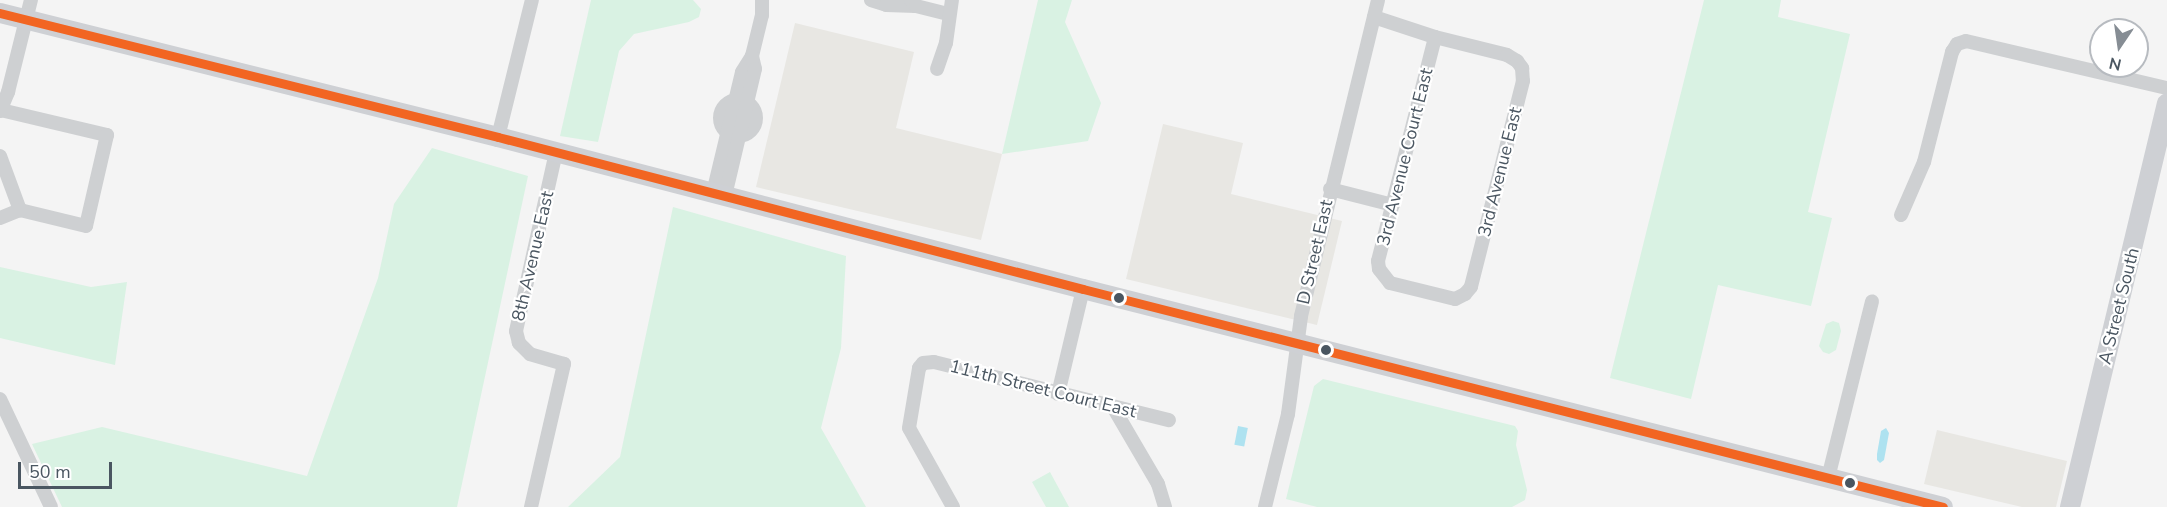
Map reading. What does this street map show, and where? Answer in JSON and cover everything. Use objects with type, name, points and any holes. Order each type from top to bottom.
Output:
[{"type":"main road","points":[[0,12],[498,137],[1083,289],[1943,507]]},
{"type":"main road","name":"A Street South","points":[[2070,507],[2167,104]]},
{"type":"street","points":[[0,218],[20,210],[86,226],[107,135],[0,111],[8,92],[31,0]]},
{"type":"street","points":[[498,137],[532,0]]},
{"type":"street","points":[[741,101],[755,69],[752,56],[762,15],[762,0]]},
{"type":"street","points":[[871,0],[886,5],[913,3],[949,14]]},
{"type":"street","points":[[937,69],[946,44],[952,0]]},
{"type":"street","name":"D Street East","points":[[1265,507],[1288,414],[1301,316],[1330,189],[1378,0]]},
{"type":"street","points":[[1374,17],[1435,37]]},
{"type":"street","name":"3rd Avenue East","points":[[1382,276],[1390,283],[1444,298],[1455,299],[1466,294],[1471,287],[1523,81],[1521,68],[1507,55],[1435,37]]},
{"type":"street","name":"3rd Avenue Court East","points":[[1382,276],[1378,261],[1435,37]]},
{"type":"street","points":[[1902,215],[1924,162],[1954,47],[1966,41],[2167,88]]},
{"type":"street","points":[[741,101],[754,111],[755,122],[749,131],[734,134],[721,124],[720,113],[726,104],[741,101]]},
{"type":"street","points":[[719,194],[734,134]]},
{"type":"street","name":"8th Avenue East","points":[[531,507],[564,364],[530,354],[519,343],[516,331],[556,152]]},
{"type":"street","points":[[0,156],[20,210]]},
{"type":"street","points":[[1330,189],[1393,205]]},
{"type":"street","points":[[1058,394],[1083,289]]},
{"type":"street","points":[[1828,478],[1872,301]]},
{"type":"street","name":"111th Street Court East","points":[[953,507],[910,435],[909,428],[922,363],[934,362],[1169,420]]},
{"type":"street","points":[[0,399],[51,507]]},
{"type":"street","points":[[1113,407],[1158,484],[1165,507]]},
{"type":"shaded area","points":[[795,23],[914,52],[896,128],[1002,154],[981,240],[756,187]]},
{"type":"shaded area","points":[[1163,124],[1243,143],[1231,194],[1342,221],[1317,325],[1126,279]]},
{"type":"shaded area","points":[[1937,430],[2067,461],[2056,507],[2022,507],[1924,484]]},
{"type":"green space","points":[[591,0],[693,0],[701,9],[699,17],[689,22],[634,34],[619,51],[598,142],[560,136]]},
{"type":"green space","points":[[1038,0],[1072,0],[1065,22],[1101,103],[1088,141],[1002,154]]},
{"type":"green space","points":[[1704,0],[1781,0],[1778,17],[1850,34],[1808,212],[1832,218],[1811,306],[1718,285],[1691,399],[1610,378]]},
{"type":"green space","points":[[432,148],[528,176],[457,507],[62,507],[32,444],[102,427],[307,476],[378,278],[394,204]]},
{"type":"green space","points":[[673,207],[846,256],[841,348],[821,428],[866,507],[568,507],[620,457]]},
{"type":"green space","points":[[0,267],[91,287],[127,282],[115,365],[0,338]]},
{"type":"green space","points":[[1833,321],[1839,323],[1841,331],[1836,350],[1829,354],[1823,352],[1819,346],[1826,324]]},
{"type":"green space","points":[[1323,379],[1515,426],[1518,431],[1516,445],[1527,490],[1525,500],[1512,507],[1317,507],[1286,499],[1314,386]]},
{"type":"green space","points":[[1050,472],[1069,507],[1046,507],[1032,482]]},
{"type":"water","points":[[1238,426],[1248,428],[1244,447],[1234,445]]},
{"type":"water","points":[[1886,428],[1889,433],[1884,460],[1880,463],[1877,460],[1877,454],[1881,431]]},
{"type":"transit line","points":[[0,13],[498,137],[1083,289],[1943,507]]}]
